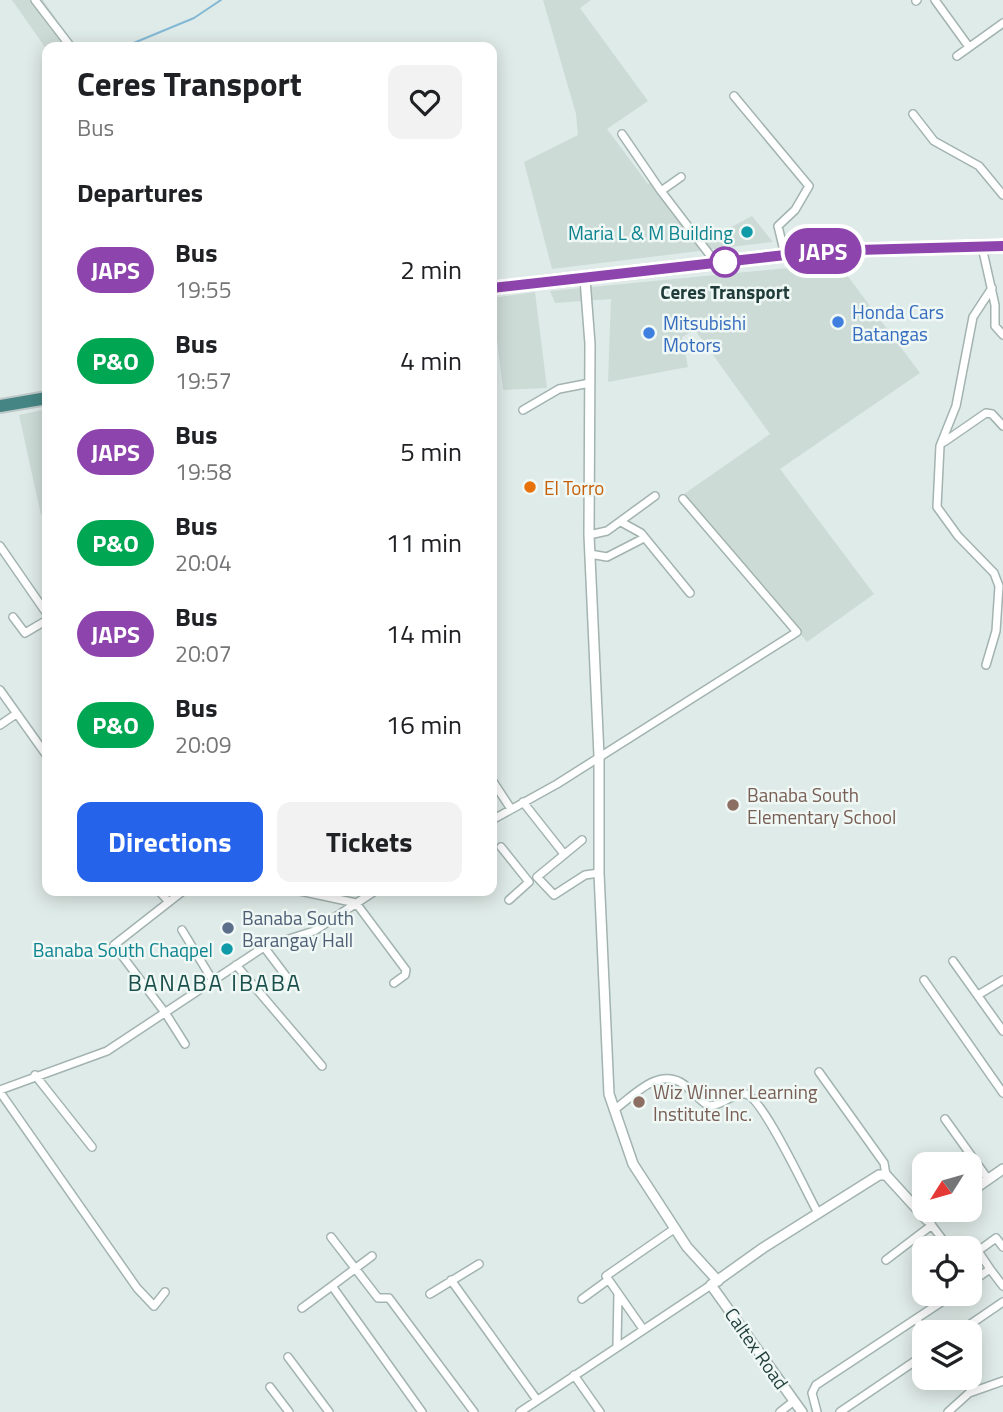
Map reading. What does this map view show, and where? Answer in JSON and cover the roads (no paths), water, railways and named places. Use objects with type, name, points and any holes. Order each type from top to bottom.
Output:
[{"type":"highway","points":[[497,288],[785,255],[1003,246]]},
{"type":"highway","points":[[0,406],[42,399]]},
{"type":"street","points":[[35,0],[67,42]]},
{"type":"street","points":[[935,0],[969,47]]},
{"type":"street","points":[[957,56],[1003,23]]},
{"type":"street","points":[[734,96],[809,187],[795,210],[778,226],[785,255]]},
{"type":"street","points":[[913,114],[934,141],[979,166],[1003,195]]},
{"type":"street","points":[[622,134],[661,191],[717,263]]},
{"type":"street","points":[[661,191],[681,177]]},
{"type":"street","points":[[982,247],[992,288],[995,326],[1003,335]]},
{"type":"street","name":"Caltex Road","points":[[585,279],[590,383],[589,535],[609,1094],[633,1164],[674,1229],[802,1412]]},
{"type":"street","points":[[986,665],[996,631],[999,586],[994,573],[982,564],[941,516],[938,495],[940,446],[956,406],[974,317],[992,288]]},
{"type":"street","points":[[523,410],[566,387],[590,383]]},
{"type":"street","points":[[943,442],[986,413],[992,414],[1003,426]]},
{"type":"street","points":[[589,535],[607,531],[655,496]]},
{"type":"street","points":[[497,817],[797,632],[683,499]]},
{"type":"street","points":[[621,522],[636,529],[645,538],[690,593]]},
{"type":"street","points":[[590,554],[607,557],[645,538]]},
{"type":"street","points":[[0,546],[42,606]]},
{"type":"street","points":[[13,617],[25,632],[42,623]]},
{"type":"street","points":[[0,690],[42,749]]},
{"type":"street","points":[[0,725],[16,714]]},
{"type":"street","points":[[497,788],[511,809]]},
{"type":"street","points":[[523,802],[564,854]]},
{"type":"street","points":[[509,900],[582,840]]},
{"type":"street","points":[[501,847],[529,883]]},
{"type":"street","points":[[537,877],[554,895],[585,875],[599,873]]},
{"type":"street","points":[[164,896],[168,901]]},
{"type":"street","points":[[176,896],[114,945],[185,1044]]},
{"type":"street","points":[[323,896],[356,903],[406,970],[405,975],[394,983]]},
{"type":"street","points":[[165,1292],[154,1306],[137,1288],[0,1091],[35,1075],[107,1051],[264,947],[314,931],[367,896]]},
{"type":"street","points":[[182,930],[213,981]]},
{"type":"street","points":[[264,947],[289,979],[287,986]]},
{"type":"street","points":[[953,961],[1003,1031]]},
{"type":"street","points":[[236,965],[322,1066]]},
{"type":"street","points":[[925,980],[1003,1093]]},
{"type":"street","points":[[978,995],[1003,980]]},
{"type":"street","points":[[819,1072],[884,1163],[886,1175],[940,1236]]},
{"type":"street","points":[[35,1075],[92,1147]]},
{"type":"street","points":[[614,1110],[653,1080],[666,1078],[682,1083],[709,1106],[734,1096],[745,1094],[752,1097],[767,1115],[818,1213]]},
{"type":"street","points":[[945,1119],[988,1179]]},
{"type":"street","points":[[982,1183],[1003,1169]]},
{"type":"street","points":[[520,1412],[818,1213],[879,1175],[886,1175]]},
{"type":"street","points":[[886,1260],[930,1223]]},
{"type":"street","points":[[643,1329],[606,1276],[608,1272],[674,1229]]},
{"type":"street","points":[[331,1237],[378,1298],[389,1298],[474,1412]]},
{"type":"street","points":[[982,1248],[996,1238],[1003,1247]]},
{"type":"street","points":[[302,1308],[372,1256]]},
{"type":"street","points":[[982,1257],[1003,1286]]},
{"type":"street","points":[[430,1294],[479,1264]]},
{"type":"street","points":[[982,1275],[990,1269]]},
{"type":"street","points":[[452,1280],[537,1400]]},
{"type":"street","points":[[582,1299],[608,1280]]},
{"type":"street","points":[[332,1286],[422,1412]]},
{"type":"street","points":[[617,1345],[618,1294]]},
{"type":"street","points":[[977,1320],[1003,1302]]},
{"type":"street","points":[[817,1412],[812,1393],[816,1385],[936,1306]]},
{"type":"street","points":[[288,1357],[329,1412]]},
{"type":"street","points":[[840,1412],[912,1363]]},
{"type":"street","points":[[574,1375],[600,1412]]},
{"type":"street","points":[[948,1412],[969,1393],[1003,1381]]},
{"type":"street","points":[[270,1387],[289,1412]]},
{"type":"street","points":[[780,1412],[794,1401]]},
{"type":"waterway","points":[[136,42],[194,18],[221,0]]},
{"type":"place","name":"Maria L & M Building","points":[[747,232]]},
{"type":"place","name":"Ceres Transport","points":[[725,262]]},
{"type":"place","name":"Honda Cars Batangas","points":[[838,322]]},
{"type":"place","name":"Mitsubishi Motors","points":[[649,333]]},
{"type":"place","name":"El Torro","points":[[530,487]]},
{"type":"place","name":"Banaba South Elementary School","points":[[733,805]]},
{"type":"place","name":"Banaba South Barangay Hall","points":[[228,928]]},
{"type":"place","name":"Banaba South Chaqpel","points":[[227,949]]},
{"type":"place","name":"Wiz Winner Learning Institute Inc.","points":[[639,1102]]},
{"type":"district","name":"BANABA IBABA","points":[[215,982]]}]
